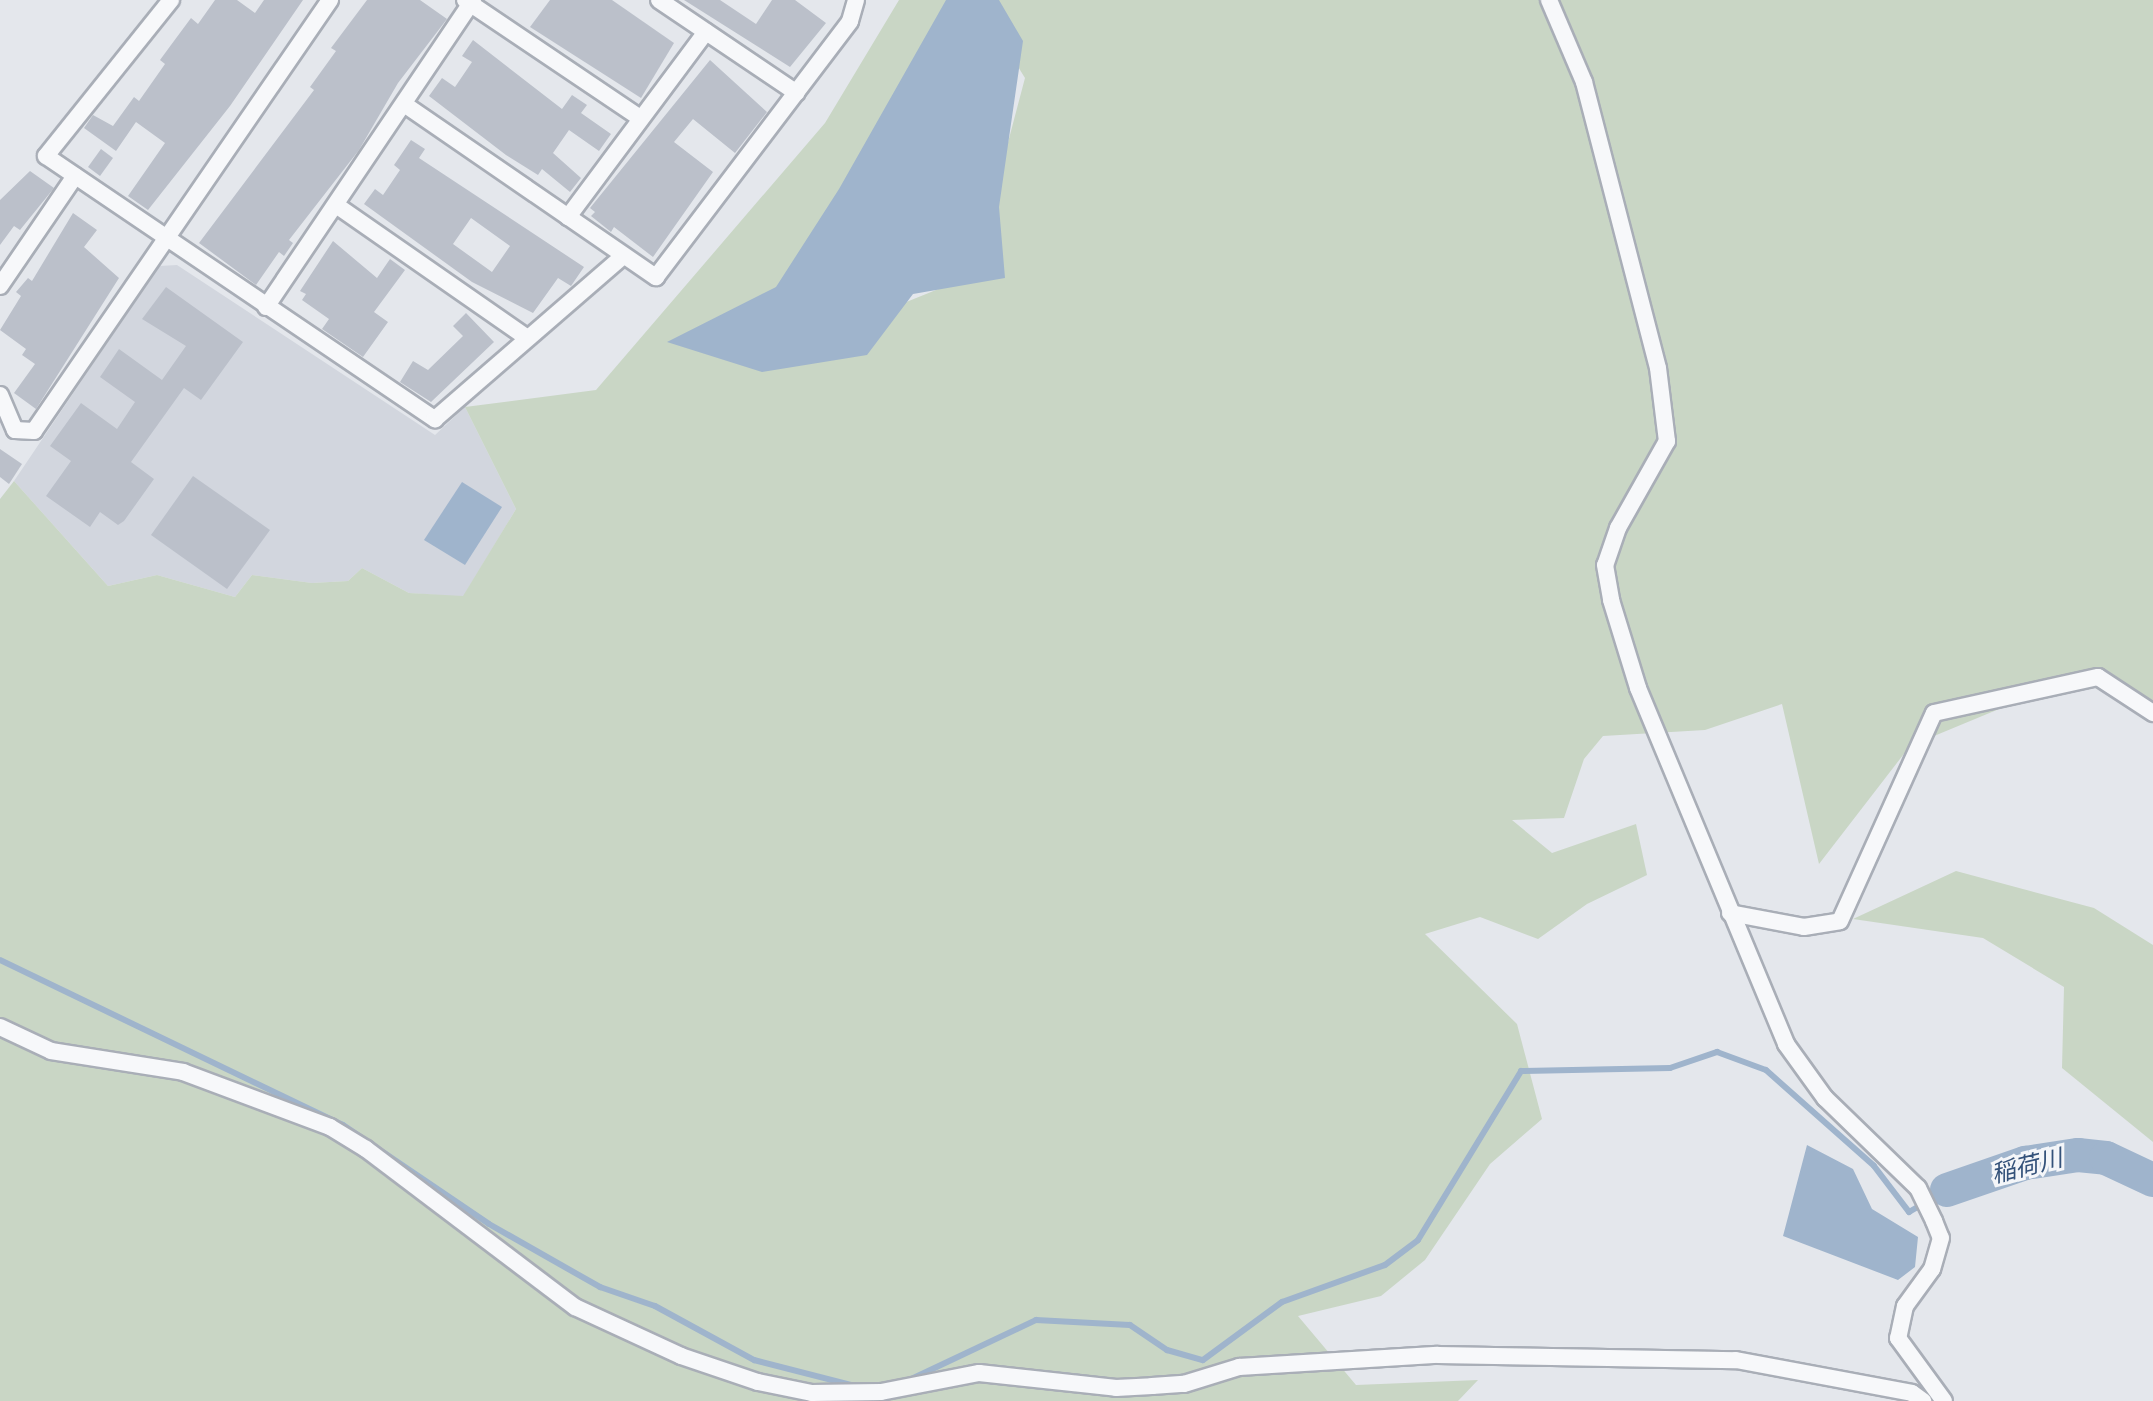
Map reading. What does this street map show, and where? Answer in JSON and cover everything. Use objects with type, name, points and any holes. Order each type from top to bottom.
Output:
[{"type":"street","points":[[171,0],[46,156],[435,419],[623,256]]},
{"type":"street","points":[[0,395],[15,430],[34,431],[330,0]]},
{"type":"street","points":[[659,0],[797,93]]},
{"type":"street","points":[[850,21],[856,0]]},
{"type":"street","points":[[404,104],[656,277],[867,0]]},
{"type":"street","points":[[1549,0],[1584,82],[1658,368],[1667,441],[1618,528],[1605,565],[1611,600],[1638,688],[1786,1044],[1825,1098],[1918,1188],[1934,1221],[1941,1238],[1932,1269],[1905,1306],[1898,1338],[1944,1401]]},
{"type":"street","points":[[266,307],[404,104],[469,1],[640,118]]},
{"type":"street","points":[[568,217],[706,32]]},
{"type":"street","points":[[0,286],[75,176]]},
{"type":"street","points":[[336,205],[526,337]]},
{"type":"street","points":[[1730,913],[1804,927],[1840,921],[1934,713],[2098,677],[2153,713]]},
{"type":"street","points":[[0,1027],[51,1051],[183,1072],[330,1127],[366,1149],[575,1307],[681,1356],[758,1382],[812,1393],[881,1392],[979,1373],[1152,1386],[1184,1384],[1239,1367],[1438,1355],[1736,1360],[1912,1393],[1923,1401]]},
{"type":"shaded area","points":[[177,265],[435,435],[465,407],[516,509],[463,597],[409,593],[362,568],[348,581],[312,583],[252,575],[235,597],[157,575],[108,586],[14,481],[159,266]]},
{"type":"green space","points":[[899,0],[964,0],[852,324],[973,275],[1025,78],[977,0],[2153,0],[2153,700],[2069,680],[1910,746],[1819,864],[1782,704],[1705,730],[1603,736],[1584,759],[1564,818],[1512,820],[1552,853],[1636,824],[1647,875],[1587,904],[1538,939],[1480,917],[1425,934],[1517,1024],[1542,1119],[1490,1164],[1425,1260],[1381,1296],[1298,1316],[1356,1385],[1478,1380],[1458,1401],[0,1401],[0,499],[14,481],[108,586],[157,575],[235,597],[252,575],[312,583],[348,581],[362,568],[409,593],[463,596],[516,509],[465,407],[596,390],[825,123]]},
{"type":"green space","points":[[1956,871],[2094,908],[2153,945],[2153,1142],[2062,1068],[2064,987],[1983,938],[1853,919]]},
{"type":"water","points":[[946,0],[999,0],[1023,41],[999,207],[1005,278],[913,294],[867,355],[762,372],[667,342],[776,287],[839,189]]},
{"type":"water","points":[[462,482],[502,507],[465,565],[424,540]]},
{"type":"water","points":[[1807,1145],[1853,1169],[1872,1209],[1918,1237],[1915,1267],[1898,1280],[1783,1236]]},
{"type":"building","points":[[215,0],[237,0],[255,13],[264,0],[303,0],[230,106],[148,210],[128,196],[165,143],[136,122],[116,151],[84,128],[93,115],[113,126],[134,97],[139,101],[165,64],[160,60],[191,18],[198,24]]},
{"type":"building","points":[[367,0],[420,0],[447,19],[398,83],[359,150],[289,240],[293,243],[284,256],[279,252],[256,285],[199,243],[314,90],[310,87],[336,51],[331,48]]},
{"type":"building","points":[[550,0],[612,0],[674,43],[641,98],[530,27]]},
{"type":"building","points":[[684,0],[720,0],[756,24],[772,0],[795,0],[826,23],[790,67]]},
{"type":"building","points":[[473,40],[562,109],[572,95],[587,105],[581,113],[611,134],[599,151],[569,130],[553,153],[581,178],[570,192],[542,169],[538,175],[506,155],[429,96],[442,78],[455,87],[472,62],[462,56]]},
{"type":"building","points":[[710,60],[767,112],[735,153],[693,119],[674,142],[713,172],[653,257],[614,227],[611,232],[591,216],[595,212],[590,208]]},
{"type":"building","points":[[411,140],[425,149],[419,158],[584,267],[571,286],[558,278],[533,313],[472,282],[364,204],[375,189],[383,195],[400,170],[394,165]],"holes":[[[471,218],[510,246],[492,272],[453,244]]]},
{"type":"building","points":[[101,149],[113,158],[100,176],[88,167]]},
{"type":"building","points":[[30,171],[54,188],[20,230],[14,226],[0,245],[0,200]]},
{"type":"building","points":[[73,213],[97,230],[84,247],[119,278],[36,409],[14,393],[35,364],[22,355],[26,349],[0,330],[21,296],[16,292],[28,278],[32,281]]},
{"type":"building","points":[[333,241],[377,278],[390,259],[405,270],[374,312],[388,322],[363,357],[322,329],[329,319],[302,300],[306,294],[300,291]]},
{"type":"building","points":[[166,287],[243,342],[201,400],[184,388],[131,462],[154,479],[124,521],[118,525],[100,512],[90,527],[46,496],[71,461],[50,446],[81,403],[117,429],[135,402],[100,377],[119,349],[162,380],[186,346],[142,319]]},
{"type":"building","points":[[466,313],[494,342],[431,402],[400,382],[413,361],[428,370],[463,336],[453,326]]},
{"type":"building","points":[[0,449],[22,464],[9,484],[0,477]]},
{"type":"building","points":[[193,476],[270,530],[227,589],[151,535]]},
{"type":"waterway","points":[[0,960],[343,1125],[489,1224],[600,1287],[655,1306],[754,1360],[855,1386]]},
{"type":"waterway","points":[[907,1381],[1036,1320],[1130,1325],[1167,1350],[1203,1360],[1282,1302],[1385,1265],[1418,1240],[1521,1071],[1670,1068],[1717,1052],[1766,1070],[1874,1166],[1909,1212],[1947,1190]]},
{"type":"waterway","name":"稲荷川","points":[[1947,1190],[2025,1163],[2078,1155],[2106,1158],[2153,1180]]}]
